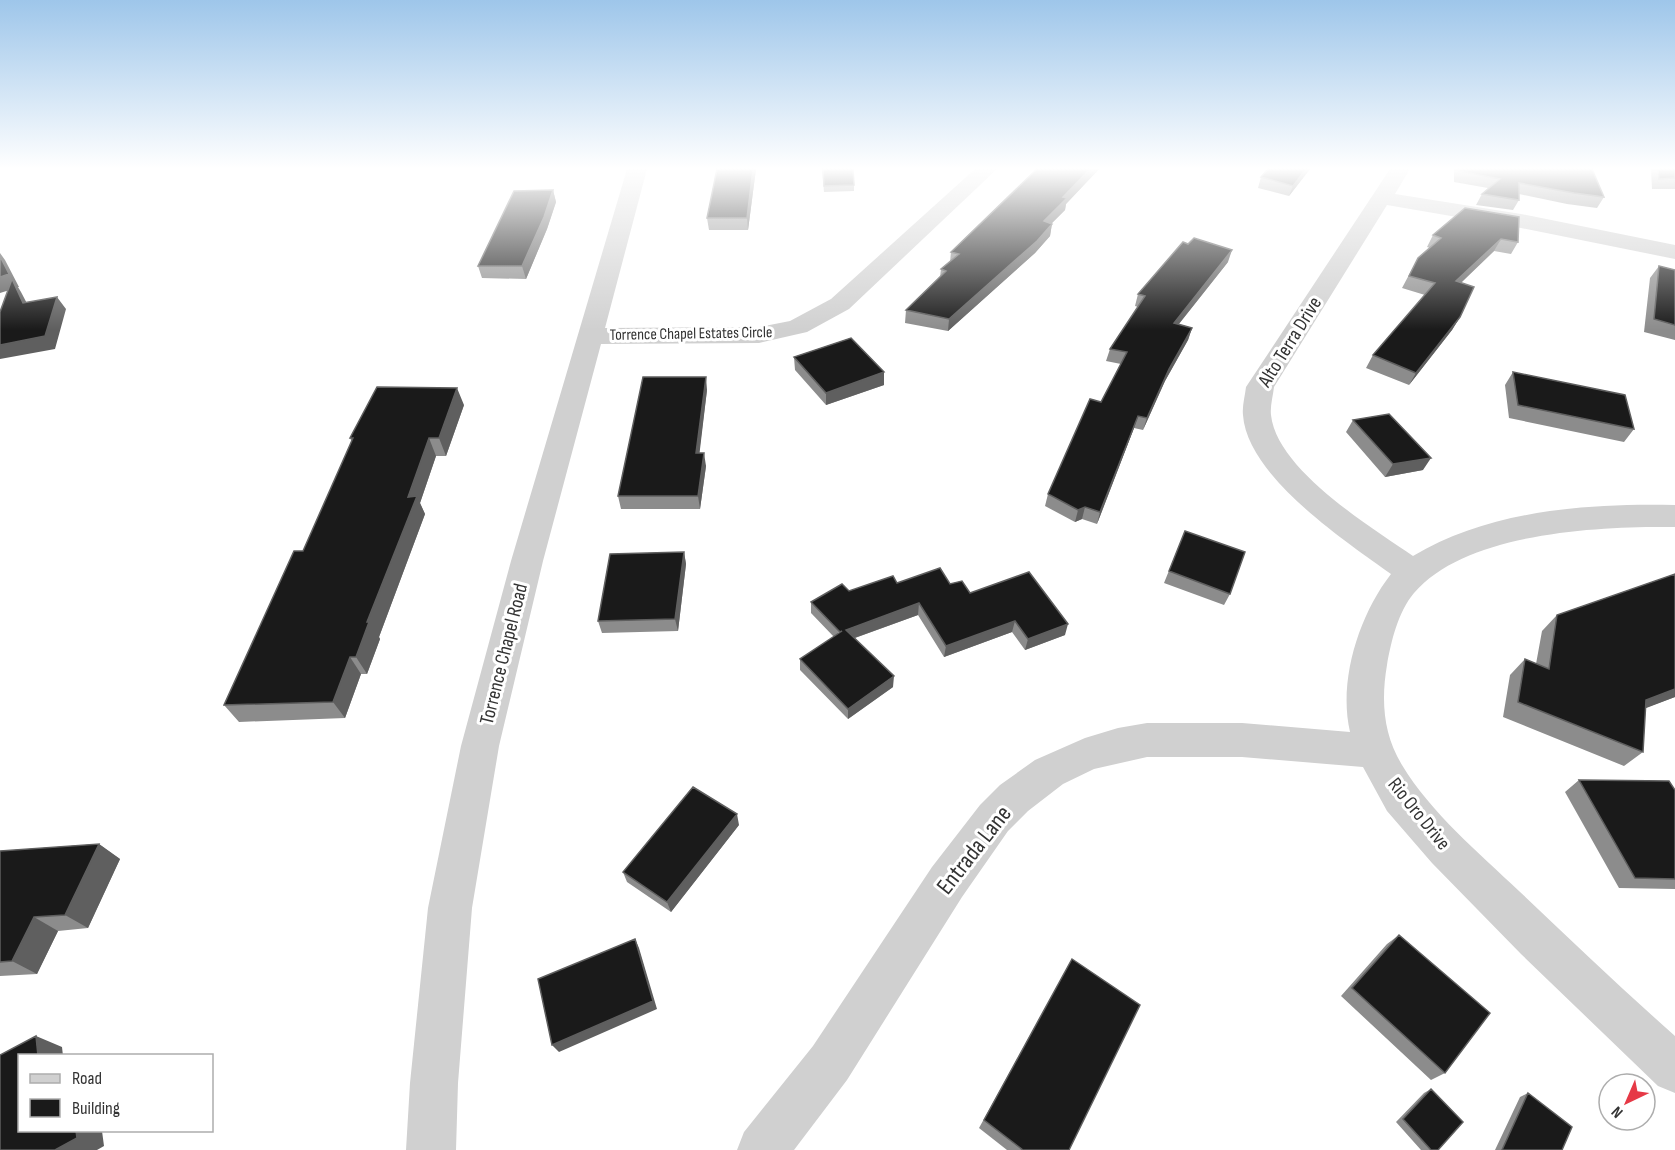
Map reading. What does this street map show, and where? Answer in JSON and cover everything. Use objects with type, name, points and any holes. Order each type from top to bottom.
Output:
[{"type":"street","name":"Torrence Chapel Road","points":[[431,1150],[434,1083],[450,908],[480,746],[527,561],[622,223]]},
{"type":"street","name":"Torrence Chapel Estates Circle","points":[[589,336],[759,335],[798,327],[840,304],[929,223]]},
{"type":"street","name":"Alto Terra Drive","points":[[1366,223],[1260,387],[1255,412],[1264,443],[1276,463],[1290,478],[1326,509],[1414,573]]},
{"type":"street","points":[[1529,223],[1675,252]]},
{"type":"street","name":"Rio Oro Drive","points":[[1675,516],[1616,516],[1564,521],[1509,532],[1443,555],[1414,573],[1402,584],[1379,625],[1365,685],[1364,709],[1374,751],[1399,796],[1449,852],[1592,993],[1675,1069]]},
{"type":"street","name":"Entrada Lane","points":[[762,1150],[830,1063],[947,882],[994,818],[1014,798],[1049,772],[1085,755],[1118,745],[1147,740],[1242,740],[1374,751]]},
{"type":"building","points":[[499,223],[541,223],[522,266],[478,266]]},
{"type":"building","points":[[981,223],[1052,224],[1037,241],[949,319],[906,310],[946,271],[941,269],[959,254],[951,252]]},
{"type":"building","points":[[1448,223],[1519,223],[1518,242],[1501,239],[1456,281],[1474,287],[1460,317],[1416,373],[1373,355],[1435,283],[1409,276],[1418,258],[1441,238],[1433,235]]},
{"type":"building","points":[[1194,238],[1232,250],[1174,323],[1192,328],[1169,369],[1147,418],[1138,416],[1100,512],[1085,507],[1078,510],[1048,494],[1090,399],[1101,402],[1127,352],[1110,349],[1145,296],[1138,294],[1183,242],[1188,244]]},
{"type":"building","points":[[0,256],[9,274],[0,277]]},
{"type":"building","points":[[1659,266],[1675,270],[1675,325],[1654,319]]},
{"type":"building","points":[[12,279],[23,303],[57,297],[45,336],[0,345],[0,312]]},
{"type":"building","points":[[851,338],[884,372],[826,393],[794,357]]},
{"type":"building","points":[[1513,372],[1625,395],[1634,429],[1518,405]]},
{"type":"building","points":[[643,377],[706,377],[696,453],[704,453],[698,496],[618,496]]},
{"type":"building","points":[[377,387],[457,388],[439,438],[429,438],[408,497],[417,496],[367,622],[369,622],[356,657],[350,657],[333,702],[224,705],[294,551],[303,551],[353,438],[350,438]]},
{"type":"building","points":[[1389,414],[1431,458],[1393,464],[1353,420]]},
{"type":"building","points":[[1185,531],[1245,552],[1230,594],[1169,571]]},
{"type":"building","points":[[684,552],[675,619],[598,621],[610,554]]},
{"type":"building","points":[[940,568],[950,584],[962,581],[970,593],[1029,572],[1068,624],[1028,639],[1015,621],[946,646],[919,603],[846,630],[894,676],[848,709],[800,659],[842,631],[840,632],[811,602],[842,584],[849,591],[893,576],[897,583]]},
{"type":"building","points":[[1675,574],[1675,689],[1646,700],[1643,752],[1518,702],[1525,659],[1549,669],[1557,615]]},
{"type":"building","points":[[1579,780],[1669,781],[1675,790],[1675,879],[1635,878]]},
{"type":"building","points":[[693,787],[737,814],[667,902],[623,872]]},
{"type":"building","points":[[99,844],[65,915],[34,917],[12,961],[0,962],[0,851]]},
{"type":"building","points":[[1399,935],[1490,1013],[1445,1073],[1352,988]]},
{"type":"building","points":[[635,939],[653,1001],[552,1045],[538,979]]},
{"type":"building","points":[[1072,959],[1140,1005],[1069,1150],[1023,1150],[984,1120]]},
{"type":"building","points":[[36,1036],[38,1054],[18,1054],[18,1132],[76,1132],[77,1138],[55,1150],[0,1150],[0,1055]]},
{"type":"building","points":[[1431,1089],[1463,1122],[1438,1150],[1431,1150],[1403,1119]]},
{"type":"building","points":[[1528,1093],[1572,1127],[1562,1150],[1502,1150]]}]
